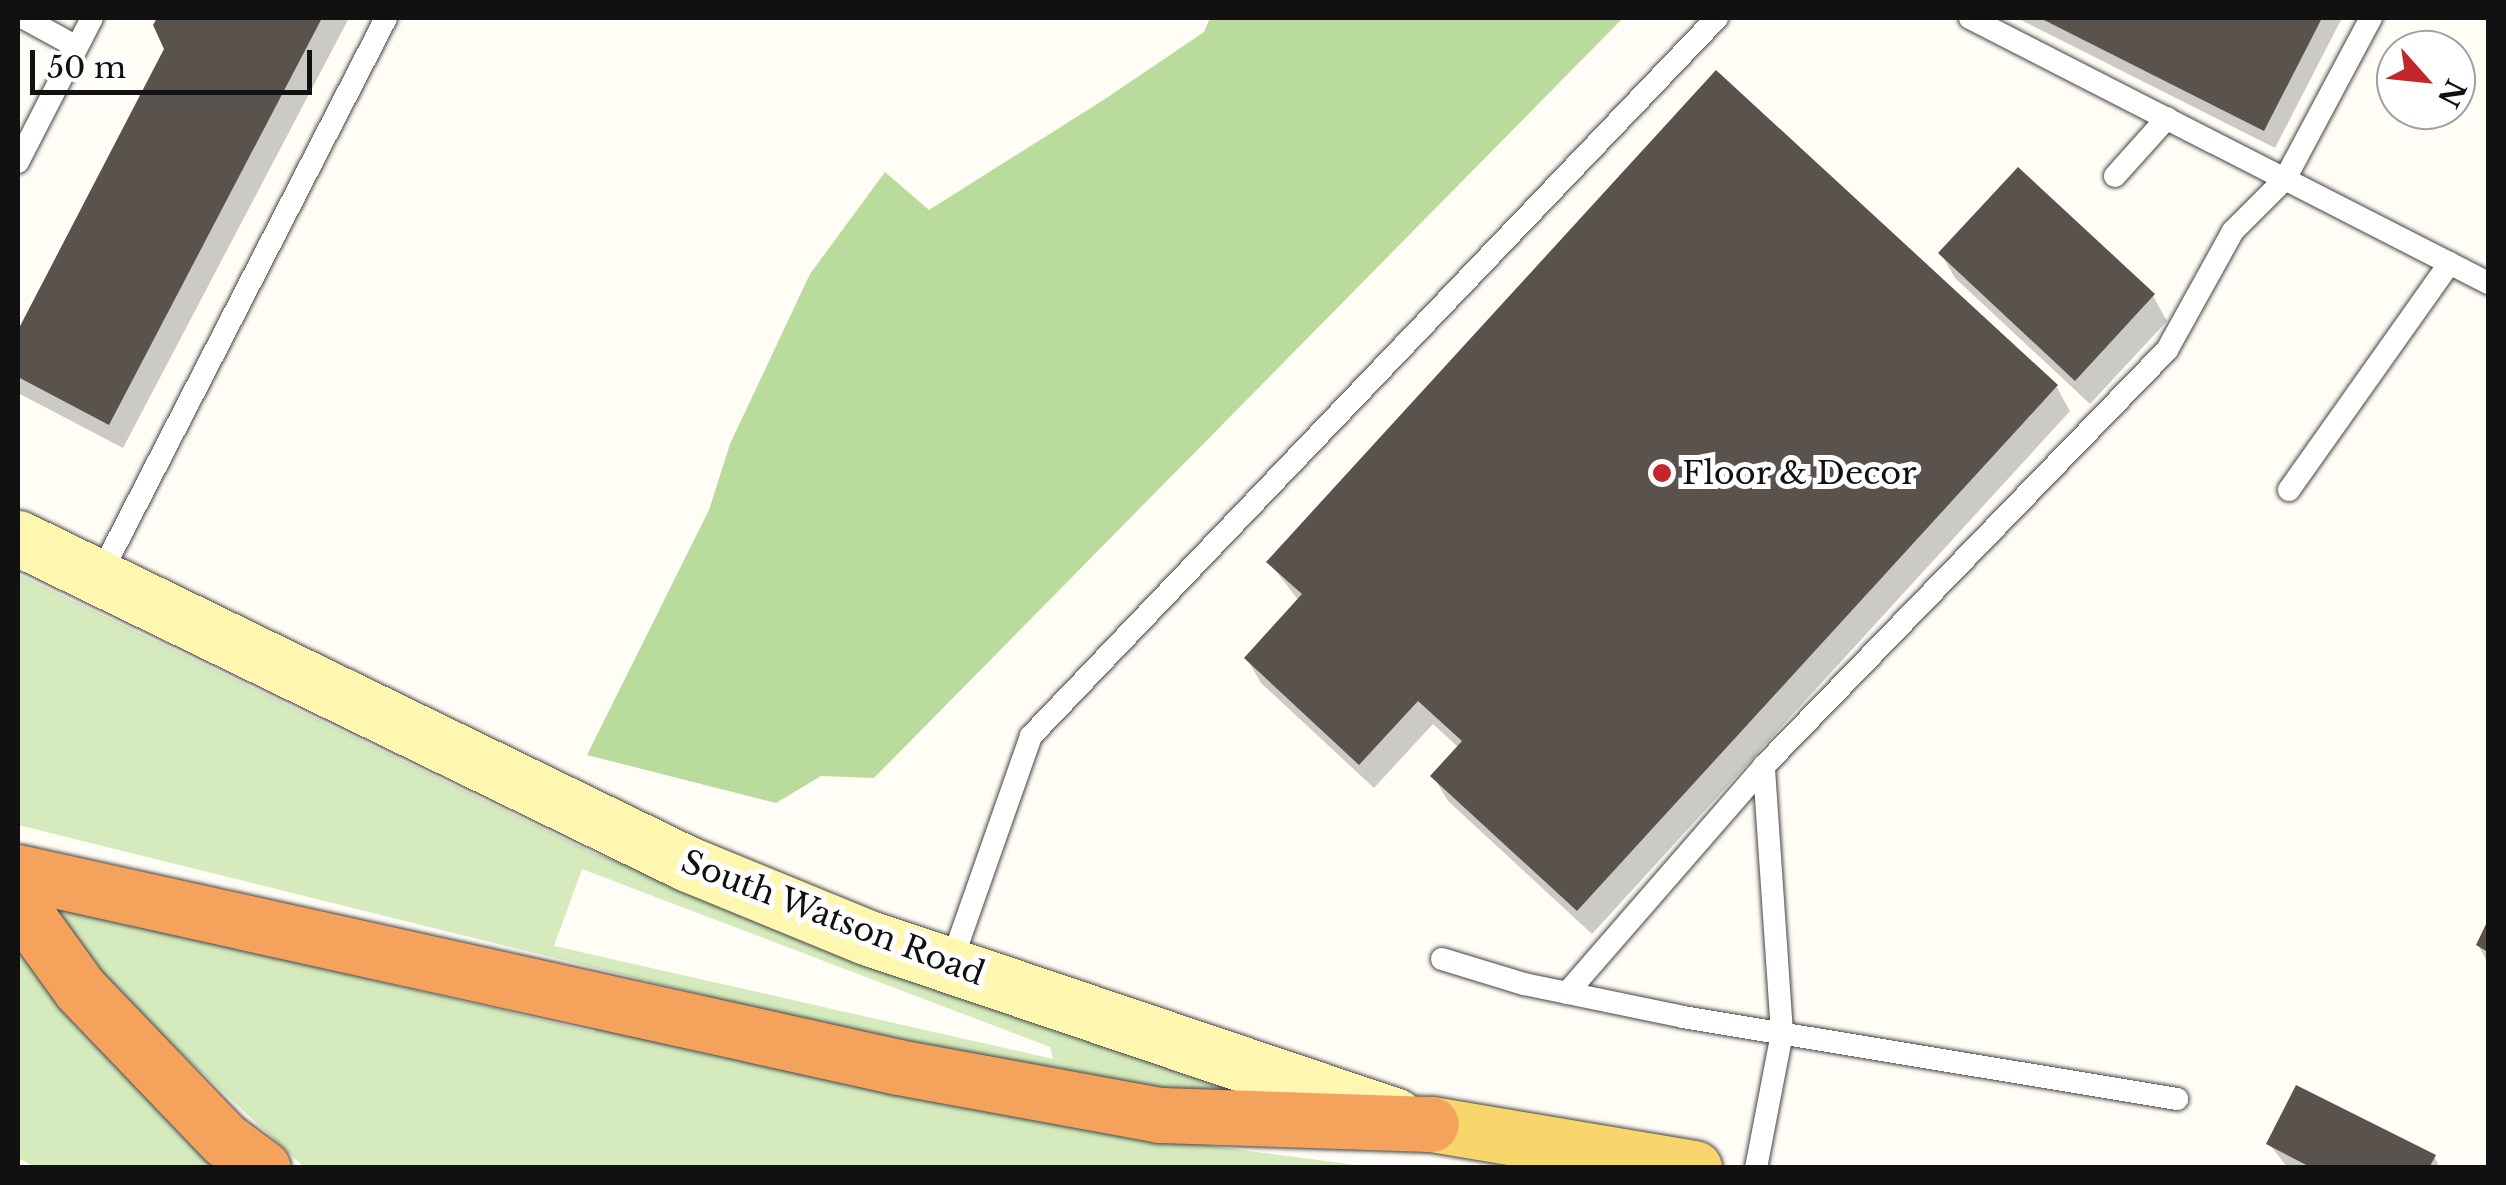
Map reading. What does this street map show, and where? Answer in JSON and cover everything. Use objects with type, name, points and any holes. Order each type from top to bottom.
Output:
[{"type":"highway","points":[[18,872],[898,1067],[1159,1115],[1246,1123],[1432,1124]]},
{"type":"highway","points":[[18,903],[80,988],[225,1140],[263,1168]]},
{"type":"main road","name":"South Watson Road","points":[[18,538],[688,864],[950,966],[1432,1124],[1694,1168]]},
{"type":"lane","points":[[24,18],[77,47]]},
{"type":"lane","points":[[21,149],[92,18]]},
{"type":"lane","points":[[98,580],[386,18]]},
{"type":"lane","points":[[950,966],[1032,736],[1717,18]]},
{"type":"lane","points":[[1970,18],[2488,283]]},
{"type":"lane","points":[[1567,993],[1764,766],[2167,350],[2233,231],[2285,179],[2371,18]]},
{"type":"lane","points":[[2115,176],[2167,118]]},
{"type":"lane","points":[[2289,490],[2450,263]]},
{"type":"lane","points":[[1756,1168],[1782,1034],[1764,766]]},
{"type":"lane","points":[[1442,959],[1567,993],[1782,1034],[2177,1099]]},
{"type":"green space","points":[[1210,18],[1623,18],[874,778],[821,776],[776,803],[587,755],[709,510],[730,444],[810,274],[885,172],[929,210],[1204,32]]},
{"type":"green space","points":[[18,574],[589,851],[985,1007],[1251,1090],[1287,1114],[925,1050],[18,825]],"holes":[[[582,869],[1050,1047],[1053,1059],[554,946]]]},
{"type":"green space","points":[[48,904],[595,1032],[601,1016],[1196,1144],[1372,1167],[304,1167],[117,994]]},
{"type":"green space","points":[[18,932],[233,1167],[37,1168],[18,1158]]},
{"type":"building","points":[[157,18],[322,18],[109,425],[18,377],[18,330],[164,49],[153,25]]},
{"type":"building","points":[[2040,18],[2322,18],[2264,131]]},
{"type":"building","name":"Floor & Decor","points":[[1716,70],[2058,385],[1577,911],[1430,776],[1462,741],[1418,701],[1359,765],[1244,658],[1302,594],[1266,562]]},
{"type":"building","points":[[2018,167],[2155,294],[2075,381],[1938,253]]},
{"type":"building","points":[[2488,920],[2488,952],[2476,945]]},
{"type":"building","points":[[2296,1085],[2436,1155],[2429,1168],[2312,1168],[2266,1144]]},
{"type":"place","name":"Floor & Decor","points":[[1662,473]]}]
